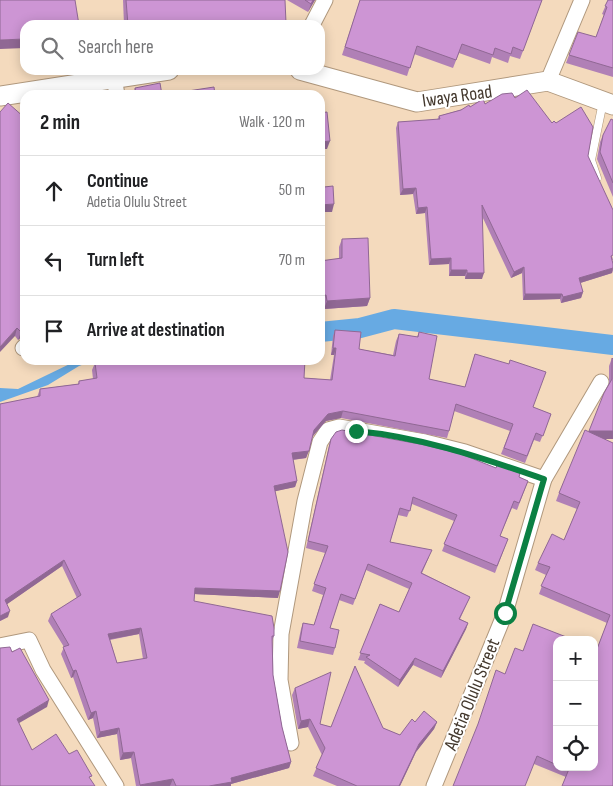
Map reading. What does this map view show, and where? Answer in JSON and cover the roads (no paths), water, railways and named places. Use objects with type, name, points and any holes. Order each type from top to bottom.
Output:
[{"type":"street","points":[[315,20],[325,0]]},
{"type":"street","points":[[582,0],[548,81],[608,103]]},
{"type":"street","points":[[70,90],[116,86],[152,75]]},
{"type":"street","name":"Iwaya Road","points":[[318,75],[417,102],[548,81]]},
{"type":"street","points":[[0,96],[20,94]]},
{"type":"street","name":"Adetia Olulu Street","points":[[434,786],[505,613],[544,479],[601,382]]},
{"type":"street","points":[[291,743],[280,680],[281,634],[305,501],[320,442],[328,430],[339,427],[425,442],[465,452],[544,479]]},
{"type":"street","points":[[0,646],[28,640],[43,670],[116,786]]},
{"type":"lane","points":[[600,185],[591,160],[608,103]]},
{"type":"water","points":[[359,325],[359,331],[325,334],[325,328]]},
{"type":"water","points":[[68,365],[82,365],[48,385],[0,402],[0,388],[18,389]]},
{"type":"waterway","points":[[325,332],[360,328],[394,319],[613,345]]}]
